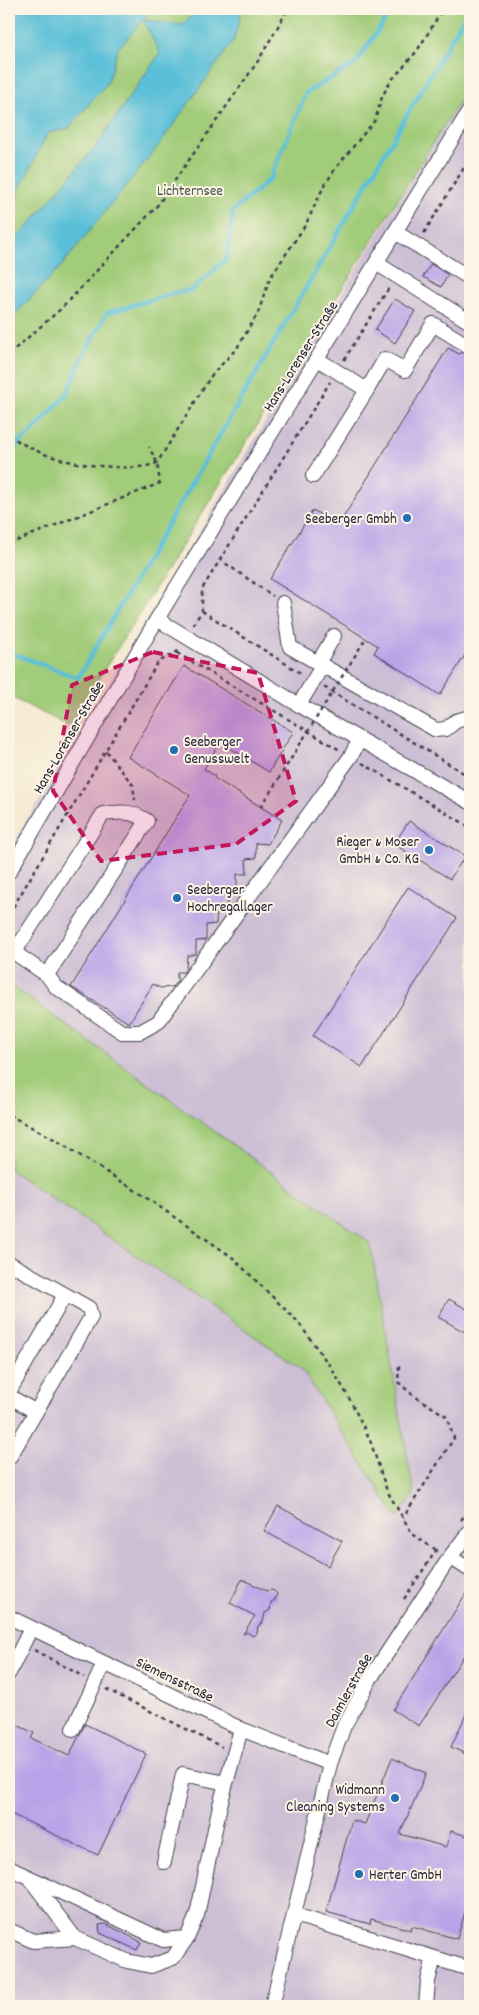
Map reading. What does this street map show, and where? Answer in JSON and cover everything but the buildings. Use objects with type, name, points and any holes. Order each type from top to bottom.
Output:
[{"type":"street","name":"Hans-Lorenser-Straße","points":[[9,872],[157,619],[470,110]]},
{"type":"street","points":[[395,232],[470,278]]},
{"type":"street","points":[[376,263],[470,322]]},
{"type":"street","points":[[313,476],[385,359],[405,370],[433,324],[470,347]]},
{"type":"street","points":[[317,359],[367,390]]},
{"type":"street","points":[[283,603],[290,647],[436,730],[446,729],[456,721],[470,717]]},
{"type":"street","points":[[157,619],[299,705],[470,802]]},
{"type":"street","points":[[299,705],[313,681],[334,636]]},
{"type":"street","points":[[46,975],[146,822],[136,814],[124,812],[103,814],[11,951],[46,975],[56,987],[122,1032],[140,1032],[158,1022],[351,756],[360,739]]},
{"type":"street","points":[[9,1263],[88,1308],[90,1317],[9,1458]]},
{"type":"street","points":[[9,1392],[65,1294]]},
{"type":"street","points":[[9,1396],[36,1412]]},
{"type":"street","name":"Daimlerstraße","points":[[272,2006],[330,1764],[344,1726],[370,1678],[450,1557],[470,1532]]},
{"type":"street","points":[[450,1557],[470,1570]]},
{"type":"street","name":"Siemensstraße","points":[[9,1617],[241,1730],[330,1764]]},
{"type":"street","points":[[9,1673],[31,1628]]},
{"type":"street","points":[[73,1728],[104,1664]]},
{"type":"street","points":[[9,1930],[33,1941],[75,1938],[127,1961],[151,1966],[173,1958],[187,1938],[197,1915],[226,1783],[241,1730]]},
{"type":"street","points":[[164,1862],[183,1774],[226,1783]]},
{"type":"street","points":[[9,1868],[164,1940],[187,1938]]},
{"type":"street","points":[[29,1877],[75,1938]]},
{"type":"street","points":[[295,1915],[470,1969]]},
{"type":"street","points":[[426,2006],[428,1981],[434,1958]]},
{"type":"path","points":[[9,354],[62,308],[157,206],[258,61],[288,9]]},
{"type":"path","points":[[10,436],[27,447],[76,464],[133,468],[146,467],[157,463],[212,376],[237,348],[258,313],[270,278],[306,224],[323,188],[335,169],[375,120],[382,97],[390,82],[417,51],[443,9]]},
{"type":"path","points":[[416,245],[470,158]]},
{"type":"path","points":[[9,914],[158,662],[177,652],[186,638],[202,611],[202,589],[219,559],[397,276]]},
{"type":"path","points":[[9,544],[160,483],[157,463],[149,447]]},
{"type":"path","points":[[219,559],[283,603]]},
{"type":"path","points":[[202,611],[470,777]]},
{"type":"path","points":[[261,807],[366,638]]},
{"type":"path","points":[[177,652],[470,827]]},
{"type":"path","points":[[106,751],[133,785],[136,814]]},
{"type":"path","points":[[9,1115],[54,1139],[133,1189],[232,1257],[298,1322],[332,1369],[348,1396],[370,1440],[387,1491],[413,1535],[436,1550]]},
{"type":"path","points":[[399,1366],[398,1382],[413,1395],[446,1416],[454,1438],[403,1518]]},
{"type":"path","points":[[23,1644],[234,1753]]},
{"type":"highlighted area","points":[[153,652],[258,673],[296,801],[236,844],[101,861],[53,791],[72,685]]},
{"type":"shaded area","points":[[470,85],[470,2006],[9,2006],[9,851],[344,290]]},
{"type":"green space","name":"Lichternsee","points":[[9,9],[470,9],[470,84],[69,726],[9,696]]},
{"type":"green space","points":[[9,984],[370,1243],[414,1494],[397,1518],[301,1368],[9,1169]]},
{"type":"water","points":[[9,9],[150,9],[144,20],[182,25],[199,9],[242,9],[234,40],[158,146],[63,264],[9,321],[9,248],[96,146],[160,53],[143,20],[118,49],[108,82],[68,129],[48,133],[9,210]]},
{"type":"waterway","points":[[9,451],[33,431],[67,394],[83,356],[107,313],[171,294],[192,290],[227,258],[233,211],[270,179],[306,93],[356,63],[383,23],[387,9]]},
{"type":"waterway","points":[[9,652],[78,678],[469,9]]},
{"type":"place","name":"Seeberger Gmbh","points":[[407,518]]},
{"type":"place","name":"Seeberger Genusswelt","points":[[174,750]]},
{"type":"place","name":"Rieger & Moser GmbH & Co. KG","points":[[429,850]]},
{"type":"place","name":"Seeberger Hochregallager","points":[[177,898]]},
{"type":"place","name":"Widmann Cleaning Systems","points":[[395,1798]]},
{"type":"place","name":"Herter GmbH","points":[[359,1874]]}]
